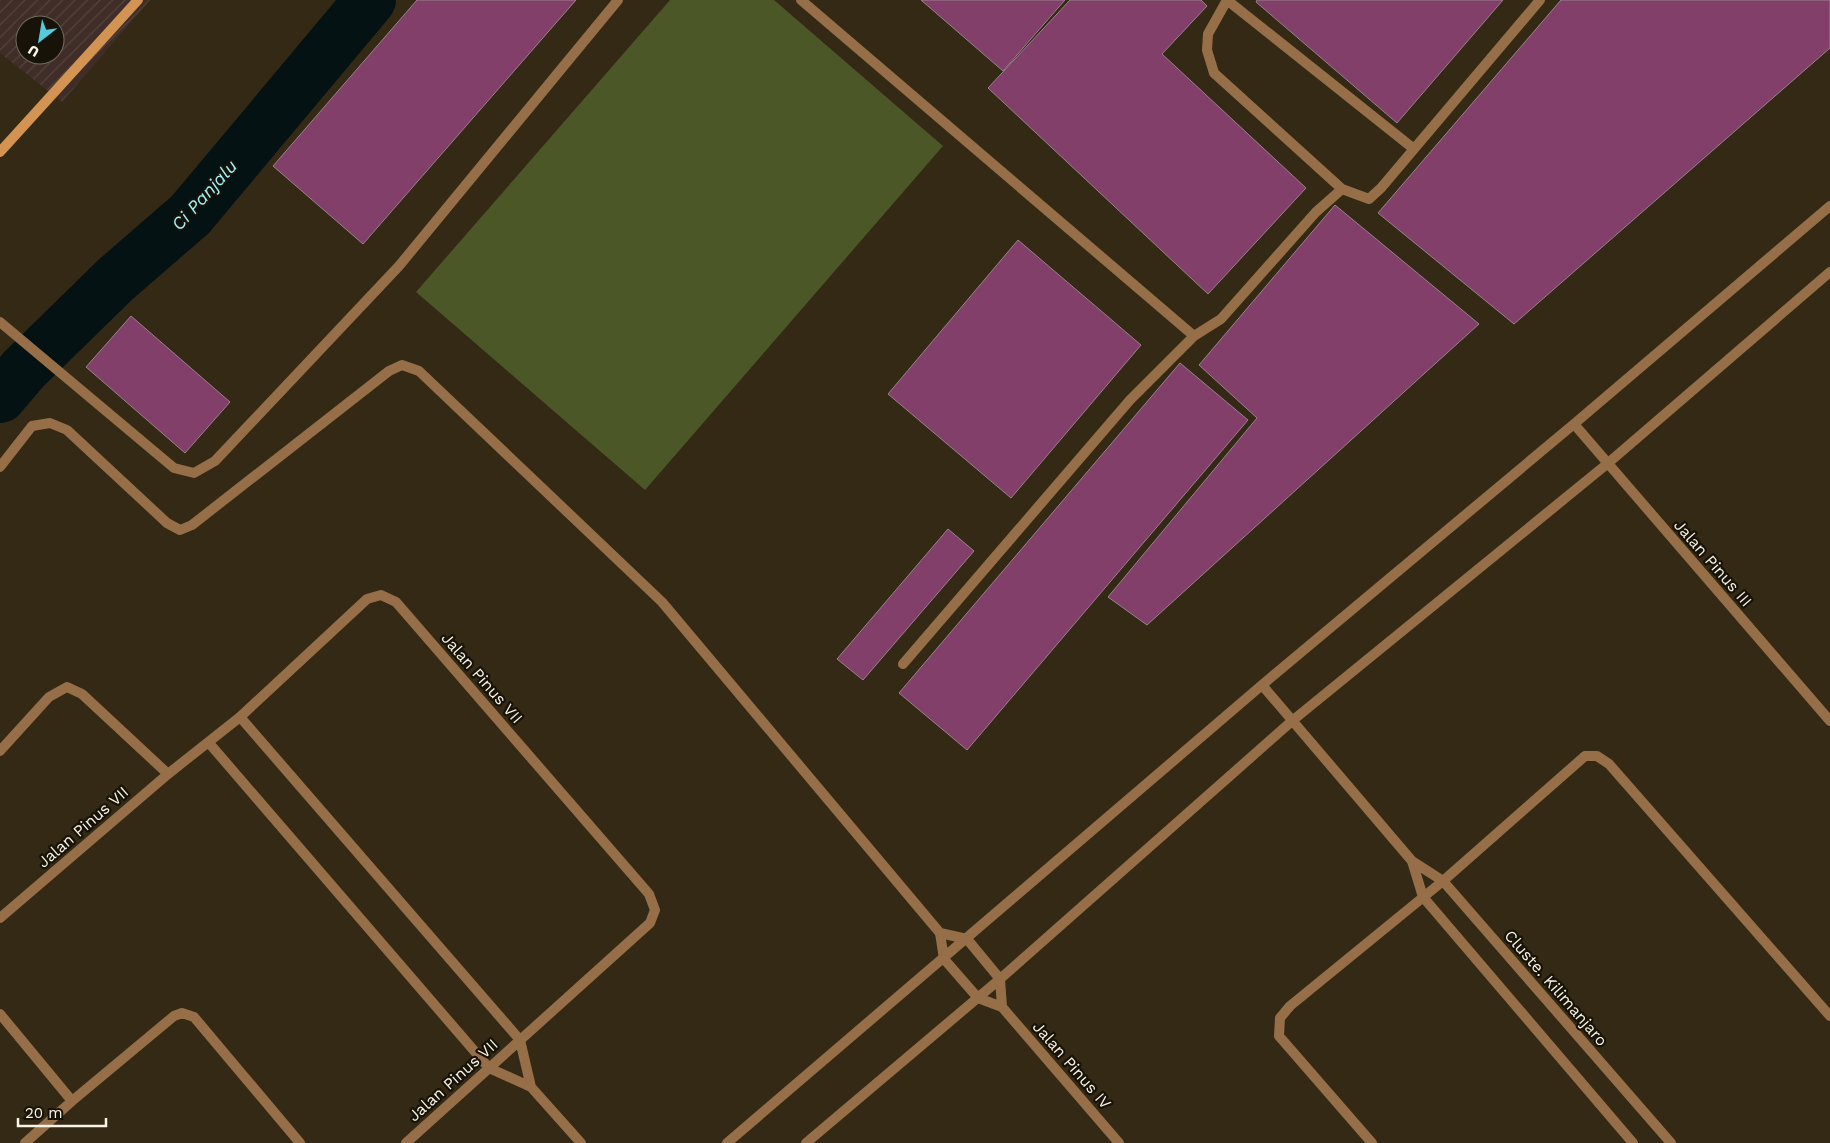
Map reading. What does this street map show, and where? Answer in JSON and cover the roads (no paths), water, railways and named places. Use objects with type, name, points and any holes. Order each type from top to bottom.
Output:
[{"type":"street","points":[[0,152],[138,0]]},
{"type":"street","points":[[0,322],[174,468],[194,473],[215,461],[399,266],[618,0]]},
{"type":"street","points":[[801,0],[1194,336]]},
{"type":"street","points":[[1414,149],[1227,0],[1208,34],[1207,50],[1214,73],[1342,189],[1369,199],[1414,149],[1540,0]]},
{"type":"street","points":[[903,664],[1130,400],[1194,336],[1221,319],[1316,212],[1342,189]]},
{"type":"street","points":[[727,1143],[1262,685],[1574,424],[1830,206]]},
{"type":"street","points":[[806,1143],[1000,979],[1292,721],[1607,464],[1830,272]]},
{"type":"street","points":[[0,467],[32,426],[50,423],[67,430],[167,523],[180,530],[192,525],[389,371],[402,365],[419,371],[662,602],[940,933],[944,959],[978,998]]},
{"type":"street","name":"Jalan Pinus III","points":[[1574,424],[1830,720]]},
{"type":"street","name":"Jalan Pinus VII","points":[[0,918],[168,774],[240,717],[366,599],[382,595],[396,602],[649,894],[655,910],[650,923],[406,1143]]},
{"type":"street","name":"Cluste. Kilimanjaro","points":[[1262,685],[1412,861],[1443,881],[1671,1143]]},
{"type":"street","points":[[0,751],[48,696],[67,687],[82,694],[168,774]]},
{"type":"street","points":[[240,717],[520,1040],[530,1087]]},
{"type":"street","points":[[209,743],[489,1068],[530,1087],[581,1143]]},
{"type":"street","points":[[1372,1143],[1279,1036],[1280,1018],[1290,1006],[1443,881],[1585,756],[1597,756],[1609,764],[1830,1016]]},
{"type":"street","name":"Cluste. Kilimanjaro","points":[[1412,861],[1423,897],[1633,1143]]},
{"type":"street","points":[[940,933],[967,939],[1000,979],[1002,1007]]},
{"type":"street","name":"Jalan Pinus IV","points":[[978,998],[1002,1007],[1119,1143]]},
{"type":"street","points":[[25,1143],[174,1016],[182,1013],[194,1017],[300,1143]]},
{"type":"street","points":[[0,1014],[72,1101]]},
{"type":"waterway","name":"Ci Panjalu","points":[[0,397],[24,369],[116,279],[190,215],[370,0]]}]
